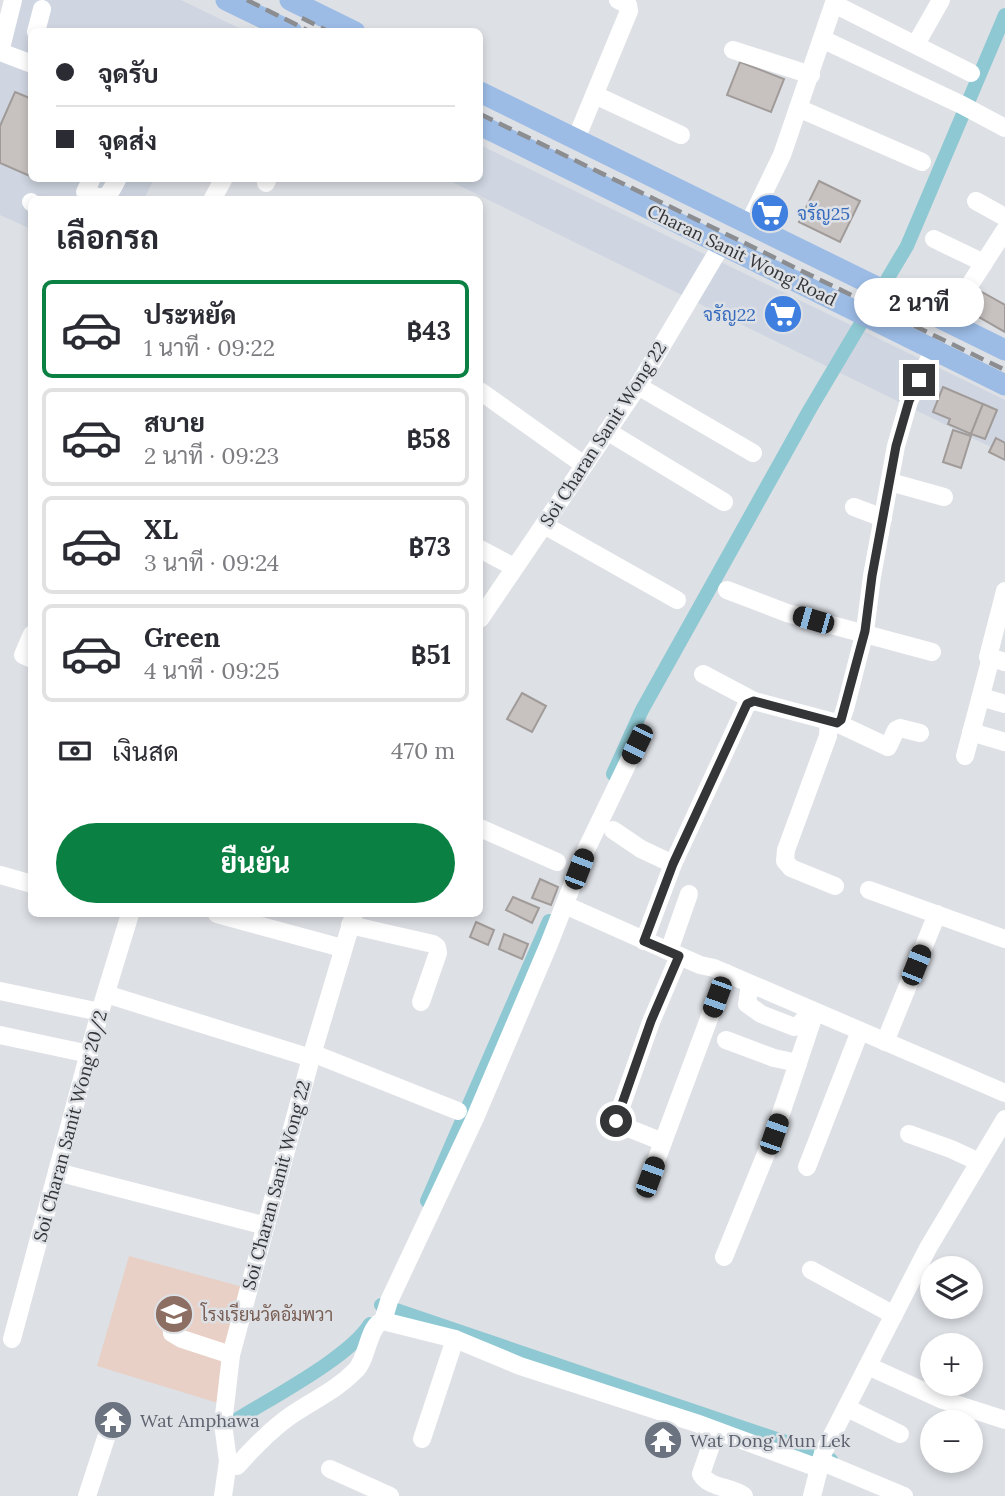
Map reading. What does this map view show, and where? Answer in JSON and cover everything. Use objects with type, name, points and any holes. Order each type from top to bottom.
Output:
[{"type":"main road","points":[[226,0],[284,28]]},
{"type":"main road","points":[[290,0],[347,28]]},
{"type":"main road","name":"Charan Sanit Wong Road","points":[[483,93],[1005,351]]},
{"type":"main road","name":"Charan Sanit Wong Road","points":[[483,126],[1005,385]]},
{"type":"street","points":[[13,0],[0,52],[28,58]]},
{"type":"street","points":[[916,44],[941,0]]},
{"type":"street","points":[[749,223],[782,155],[834,2],[971,73]]},
{"type":"street","points":[[576,139],[629,11],[623,3]]},
{"type":"street","points":[[37,28],[42,9]]},
{"type":"street","points":[[822,39],[1005,128]]},
{"type":"street","points":[[733,50],[811,75]]},
{"type":"street","points":[[595,95],[681,135]]},
{"type":"street","points":[[798,108],[922,162]]},
{"type":"street","points":[[976,201],[1005,217]]},
{"type":"street","points":[[946,322],[1005,230]]},
{"type":"street","points":[[934,239],[984,263]]},
{"type":"street","name":"Soi Charan Sanit Wong 22","points":[[483,614],[638,386],[722,246]]},
{"type":"street","points":[[833,722],[841,720],[845,709],[864,635],[896,446],[909,401],[934,349]]},
{"type":"street","points":[[638,386],[753,453]]},
{"type":"street","points":[[483,400],[584,465]]},
{"type":"street","points":[[607,431],[724,502]]},
{"type":"street","points":[[890,482],[944,496]]},
{"type":"street","points":[[854,507],[883,518]]},
{"type":"street","points":[[544,525],[677,600]]},
{"type":"street","points":[[483,551],[514,567]]},
{"type":"street","points":[[727,590],[787,613],[932,652]]},
{"type":"street","points":[[965,756],[981,696],[997,663],[988,657],[1005,591]]},
{"type":"street","points":[[28,643],[23,655],[28,657]]},
{"type":"street","points":[[703,674],[754,701],[833,722],[888,747],[896,730],[900,728],[920,733]]},
{"type":"street","points":[[981,696],[1005,704]]},
{"type":"street","points":[[644,941],[673,864],[745,708],[754,701]]},
{"type":"street","points":[[833,722],[786,850],[785,861],[791,868],[835,886]]},
{"type":"street","points":[[971,732],[1005,742]]},
{"type":"street","points":[[232,1464],[293,1413],[327,1395],[362,1363],[373,1328],[385,1312],[475,1118],[601,815],[637,744]]},
{"type":"street","points":[[483,829],[557,862]]},
{"type":"street","points":[[613,830],[641,849],[673,864]]},
{"type":"street","points":[[0,874],[28,883]]},
{"type":"street","points":[[869,890],[1005,939]]},
{"type":"street","points":[[663,1142],[616,1121],[674,954],[689,894]]},
{"type":"street","points":[[565,905],[674,954],[750,984],[747,1003],[761,1014],[794,1027],[813,1012]]},
{"type":"street","points":[[885,1042],[937,914]]},
{"type":"street","name":"Soi Charan Sanit Wong 20/2","points":[[12,1339],[100,1012],[129,917]]},
{"type":"street","points":[[228,917],[342,948]]},
{"type":"street","points":[[352,919],[437,947],[438,953],[421,1002]]},
{"type":"street","name":"Soi Charan Sanit Wong 22","points":[[223,1496],[232,1464],[223,1424],[231,1355],[312,1055],[352,919]]},
{"type":"street","points":[[650,1177],[726,973]]},
{"type":"street","points":[[0,991],[100,1012]]},
{"type":"street","points":[[106,994],[312,1055],[458,1111]]},
{"type":"street","points":[[813,1012],[1005,1093]]},
{"type":"street","points":[[724,1257],[774,1134],[813,1012]]},
{"type":"street","points":[[807,1167],[860,1031]]},
{"type":"street","points":[[0,1035],[89,1054]]},
{"type":"street","points":[[726,1040],[774,1058],[798,1063]]},
{"type":"street","points":[[811,1496],[821,1460],[928,1248],[1005,1119]]},
{"type":"street","points":[[909,1134],[979,1162]]},
{"type":"street","points":[[57,1172],[266,1226]]},
{"type":"street","points":[[811,1270],[894,1315]]},
{"type":"street","points":[[177,1306],[171,1324],[172,1333],[182,1339],[231,1355]]},
{"type":"street","points":[[385,1312],[520,1366],[821,1460],[904,1496]]},
{"type":"street","points":[[422,1439],[455,1339]]},
{"type":"street","points":[[868,1366],[943,1400],[1005,1420]]},
{"type":"street","points":[[847,1408],[900,1434]]},
{"type":"street","points":[[87,1496],[106,1438]]},
{"type":"street","points":[[710,1448],[701,1474],[705,1480],[744,1496]]},
{"type":"street","points":[[330,1469],[390,1496]]},
{"type":"shaded area","points":[[4,0],[181,0],[239,28],[28,28],[28,182],[152,182],[146,196],[28,196],[28,228],[0,215],[0,17]]},
{"type":"shaded area","points":[[483,146],[1005,400],[1005,454],[483,196],[452,182],[483,182]]},
{"type":"shaded area","name":"โรงเรียนวัดอัมพวา","points":[[129,1256],[243,1287],[218,1403],[97,1366]]},
{"type":"building","points":[[740,62],[784,79],[771,112],[727,95]]},
{"type":"building","points":[[15,92],[28,97],[28,175],[0,163],[0,126]]},
{"type":"building","points":[[819,181],[860,201],[840,242],[799,222]]},
{"type":"building","points":[[982,292],[1005,305],[1005,332],[970,312]]},
{"type":"building","points":[[943,387],[983,404],[971,434],[948,424],[950,419],[933,412]]},
{"type":"building","points":[[983,404],[997,410],[985,439],[971,434]]},
{"type":"building","points":[[953,430],[971,436],[961,468],[943,462]]},
{"type":"building","points":[[996,438],[1005,443],[1005,460],[989,452]]},
{"type":"building","points":[[522,693],[546,706],[532,732],[507,719]]},
{"type":"building","points":[[540,879],[558,887],[551,905],[532,898]]},
{"type":"building","points":[[513,897],[539,908],[532,923],[506,910]]},
{"type":"building","points":[[476,922],[494,930],[488,945],[470,937]]},
{"type":"building","points":[[504,934],[528,944],[522,959],[499,949]]},
{"type":"waterway","points":[[613,774],[642,710],[810,409],[907,246],[1005,15]]},
{"type":"waterway","points":[[427,1201],[549,921]]},
{"type":"waterway","points":[[381,1305],[800,1447],[831,1460]]},
{"type":"waterway","points":[[236,1420],[328,1363],[346,1350],[370,1324]]},
{"type":"railway","points":[[247,0],[303,28]]},
{"type":"railway","points":[[302,18],[322,28]]},
{"type":"railway","points":[[483,115],[1005,370]]},
{"type":"place","name":"จรัญ25","points":[[770,213]]},
{"type":"place","name":"จรัญ22","points":[[783,314]]},
{"type":"place","name":"โรงเรียนวัดอัมพวา","points":[[174,1314]]},
{"type":"place","name":"Wat Amphawa","points":[[113,1420]]},
{"type":"place","name":"Wat Dong Mun Lek","points":[[663,1440]]},
{"type":"route","points":[[616,1121],[651,1021],[679,956],[644,941],[673,864],[747,704],[754,701],[829,722],[837,723],[841,720],[865,631],[872,576],[896,446],[909,401],[919,380]]}]
